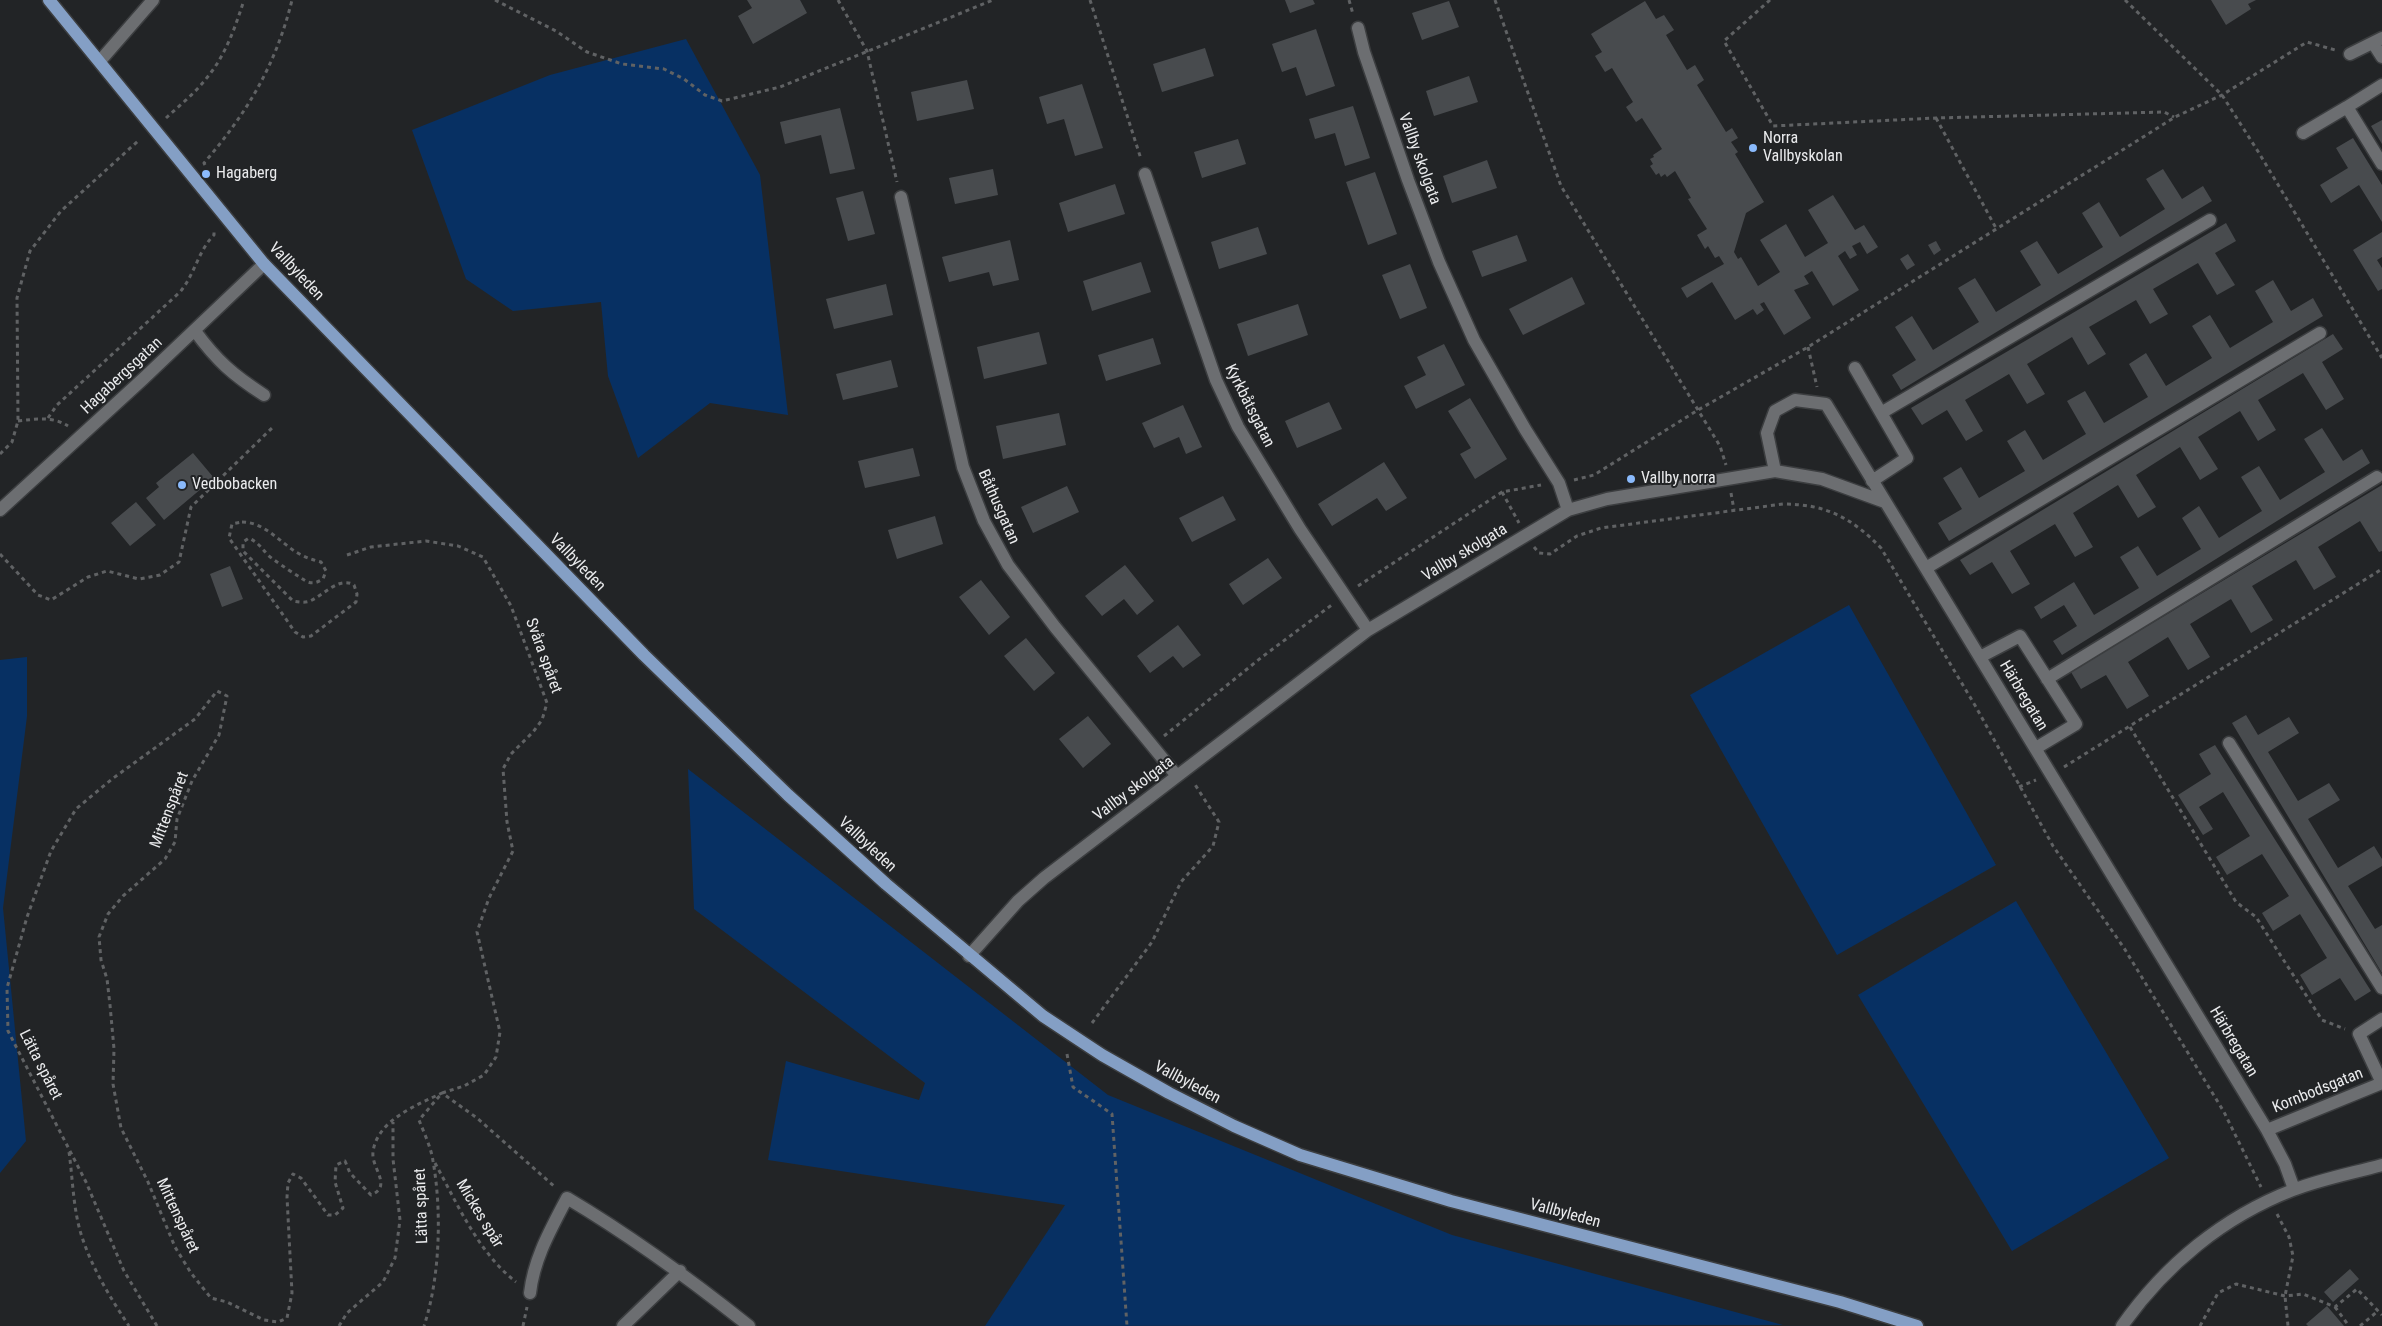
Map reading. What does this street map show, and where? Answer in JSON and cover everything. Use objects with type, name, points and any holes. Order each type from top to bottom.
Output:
[{"type":"main road","name":"Vallbyleden","points":[[49,0],[264,264],[644,655],[788,795],[886,884],[969,956],[1043,1016],[1102,1055],[1194,1106],[1300,1155],[1450,1201],[1840,1302],[1916,1326]]},
{"type":"street","points":[[100,61],[153,0]]},
{"type":"street","name":"Vallby skolgata","points":[[969,956],[1018,901],[1044,878],[1368,630],[1568,510],[1559,483],[1474,340],[1439,262],[1402,162],[1358,28]]},
{"type":"street","points":[[2350,54],[2378,40],[2382,57]]},
{"type":"street","points":[[2303,133],[2382,85]]},
{"type":"street","points":[[2347,107],[2382,164]]},
{"type":"street","name":"Kyrkbåtsgatan","points":[[1145,174],[1216,380],[1238,427],[1300,529],[1368,630]]},
{"type":"street","name":"Båthusgatan","points":[[901,197],[963,467],[984,521],[1008,565],[1055,627],[1181,773]]},
{"type":"street","points":[[1881,413],[2210,220]]},
{"type":"street","name":"Hagabergsgatan","points":[[0,510],[195,331],[264,264]]},
{"type":"street","points":[[195,331],[214,357],[237,378],[264,395]]},
{"type":"street","points":[[1926,568],[2320,333]]},
{"type":"street","points":[[1855,368],[1907,458],[1872,481]]},
{"type":"street","points":[[1775,472],[1767,433],[1775,411],[1795,400],[1826,404]]},
{"type":"street","name":"Härbregatan","points":[[1826,404],[2267,1130],[2285,1164],[2294,1189]]},
{"type":"street","points":[[1568,510],[1607,499],[1775,472],[1822,479],[1885,502]]},
{"type":"street","points":[[2047,679],[2377,477]]},
{"type":"street","points":[[1980,657],[2020,636],[2076,724],[2036,748]]},
{"type":"street","points":[[2229,743],[2382,988]]},
{"type":"street","points":[[2382,1019],[2359,1034],[2382,1083]]},
{"type":"street","name":"Kornbodsgatan","points":[[2267,1130],[2382,1083]]},
{"type":"street","points":[[2122,1326],[2159,1279],[2190,1250],[2224,1225],[2294,1189],[2382,1166]]},
{"type":"street","points":[[530,1293],[532,1278],[540,1252],[567,1198],[616,1227],[680,1271],[748,1326]]},
{"type":"street","points":[[623,1326],[680,1271]]},
{"type":"path","points":[[165,119],[205,80],[216,66],[234,32],[244,0]]},
{"type":"path","points":[[209,170],[204,164],[230,132],[264,81],[288,18],[292,0]]},
{"type":"path","points":[[495,0],[556,31],[587,52],[622,64],[664,69],[684,79],[705,96],[716,100],[729,100],[780,87],[993,0]]},
{"type":"path","points":[[838,0],[867,51],[901,197]]},
{"type":"path","points":[[1090,0],[1145,174]]},
{"type":"path","points":[[1495,0],[1561,186],[1720,446],[1729,479],[1734,510]]},
{"type":"path","points":[[1770,0],[1724,41],[1773,126],[1936,118],[2164,112],[2175,117]]},
{"type":"path","points":[[2125,0],[2222,95],[2382,358]]},
{"type":"path","points":[[1559,483],[1594,474],[1698,410],[1808,347],[2175,117],[2222,95],[2307,42],[2350,54]]},
{"type":"path","points":[[1936,118],[1997,230]]},
{"type":"path","points":[[0,454],[12,442],[18,421],[17,298],[30,252],[61,210],[138,142]]},
{"type":"path","points":[[48,418],[57,406],[180,292],[191,279],[205,244],[214,234],[214,226],[224,216]]},
{"type":"path","points":[[1808,347],[1816,384],[1826,404]]},
{"type":"path","points":[[18,421],[48,418],[64,423],[80,438]]},
{"type":"path","points":[[0,554],[38,595],[51,600],[88,577],[108,571],[139,579],[160,575],[179,562],[191,507],[273,427]]},
{"type":"path","points":[[1502,492],[1526,535],[1539,553],[1550,554],[1577,536],[1601,528],[1784,504],[1802,504],[1845,517],[1863,529],[1881,548],[1976,707],[2053,846],[2124,948],[2224,1112],[2255,1178],[2281,1222],[2292,1246],[2292,1266],[2285,1296],[2288,1326]]},
{"type":"path","points":[[252,522],[304,557],[321,562],[326,571],[323,579],[317,582],[309,582],[285,566],[277,563],[259,543],[249,538],[243,542],[243,551],[294,602],[308,602],[339,583],[348,582],[354,585],[357,594],[356,602],[311,636],[303,637],[295,632],[264,589],[229,538],[232,524],[252,522]]},
{"type":"path","name":"Svåra spåret","points":[[348,555],[371,547],[426,541],[458,546],[483,558],[511,606],[547,703],[542,720],[533,732],[510,754],[503,769],[504,792],[513,851],[489,898],[477,932],[500,1032],[496,1057],[484,1075],[464,1086],[442,1093],[402,1112]]},
{"type":"path","points":[[2019,787],[2052,774],[2382,569]]},
{"type":"path","name":"Lätta spåret","points":[[157,1326],[124,1271],[86,1182],[8,1031],[7,988],[26,917],[51,851],[76,809],[112,779],[195,719],[217,691]]},
{"type":"path","name":"Mittenspåret","points":[[217,691],[227,696],[218,735],[192,780],[177,819],[175,842],[165,859],[122,896],[108,914],[99,937],[101,960],[107,979],[110,1005],[114,1049],[113,1084],[121,1128],[148,1182],[175,1247],[191,1273],[211,1298],[227,1302],[264,1320],[278,1322],[288,1318],[292,1293],[288,1183],[293,1174],[301,1178],[328,1215],[335,1215],[342,1208],[335,1182],[336,1165],[345,1161],[350,1173],[371,1196],[375,1194],[381,1189],[383,1182],[373,1153],[378,1135],[402,1112]]},
{"type":"path","points":[[2130,727],[2236,902],[2256,917],[2322,1020],[2359,1034]]},
{"type":"path","points":[[1092,1023],[1152,942],[1180,882],[1213,846],[1219,822],[1181,773]]},
{"type":"path","points":[[1067,1054],[1072,1087],[1112,1114],[1127,1326]]},
{"type":"path","points":[[442,1093],[477,1118],[567,1198]]},
{"type":"path","name":"Lätta spåret","points":[[424,1326],[432,1302],[436,1267],[437,1208],[433,1160],[420,1120],[442,1093]]},
{"type":"path","points":[[339,1326],[348,1313],[383,1282],[395,1258],[400,1220],[393,1159],[393,1122]]},
{"type":"path","points":[[69,1149],[75,1203],[82,1236],[97,1270],[129,1326]]},
{"type":"path","name":"Mickes spår","points":[[433,1160],[481,1246],[498,1268],[530,1293]]},
{"type":"path","points":[[2200,1326],[2218,1293],[2236,1284],[2285,1296],[2303,1294],[2335,1307],[2349,1326]]},
{"type":"path","points":[[2335,1307],[2357,1289],[2382,1315]]},
{"type":"path","points":[[523,1326],[530,1293]]},
{"type":"path","points":[[2360,1326],[2378,1311]]},
{"type":"shaded area","points":[[686,39],[760,175],[788,415],[710,403],[638,458],[608,376],[601,302],[513,311],[466,279],[412,130],[550,75]]},
{"type":"shaded area","points":[[1849,605],[1996,865],[1837,955],[1690,695]]},
{"type":"shaded area","points":[[27,657],[27,716],[3,908],[26,1141],[0,1173],[0,660]]},
{"type":"shaded area","points":[[688,769],[1108,1095],[1452,1235],[1783,1325],[985,1326],[1065,1205],[768,1160],[786,1061],[919,1100],[925,1083],[694,909]]},
{"type":"shaded area","points":[[2016,901],[2169,1158],[2012,1251],[1858,995]]},
{"type":"building","points":[[747,0],[800,0],[807,13],[753,44],[738,16],[752,8]]},
{"type":"building","points":[[1285,0],[1313,0],[1315,4],[1290,13]]},
{"type":"building","points":[[2211,0],[2256,0],[2248,4],[2251,9],[2226,25]]},
{"type":"building","points":[[1449,1],[1459,27],[1422,40],[1412,13]]},
{"type":"building","points":[[1645,1],[1656,19],[1664,15],[1674,30],[1666,35],[1687,70],[1695,65],[1704,80],[1697,85],[1726,132],[1732,128],[1738,138],[1731,142],[1738,152],[1735,154],[1764,202],[1746,213],[1734,252],[1738,259],[1741,257],[1758,286],[1780,272],[1760,240],[1786,224],[1805,257],[1828,243],[1808,210],[1833,195],[1855,230],[1864,225],[1878,247],[1867,254],[1860,242],[1852,246],[1857,255],[1850,259],[1845,251],[1838,256],[1859,290],[1833,306],[1812,271],[1804,276],[1809,284],[1794,290],[1811,318],[1784,335],[1764,302],[1760,304],[1764,310],[1757,315],[1753,309],[1735,320],[1712,282],[1687,298],[1681,288],[1724,264],[1719,256],[1715,258],[1708,246],[1705,249],[1697,235],[1707,229],[1688,199],[1691,198],[1675,171],[1667,177],[1665,174],[1661,177],[1659,173],[1656,175],[1650,166],[1653,164],[1650,159],[1662,149],[1642,118],[1636,122],[1626,107],[1633,102],[1612,68],[1605,72],[1595,56],[1602,52],[1591,34]]},
{"type":"building","points":[[1316,29],[1335,86],[1306,96],[1296,67],[1282,72],[1272,44]]},
{"type":"building","points":[[1205,48],[1214,76],[1162,92],[1153,64]]},
{"type":"building","points":[[1469,76],[1478,102],[1434,116],[1426,91]]},
{"type":"building","points":[[967,80],[974,109],[917,121],[911,92]]},
{"type":"building","points":[[1082,84],[1103,148],[1075,156],[1064,119],[1047,124],[1039,97]]},
{"type":"building","points":[[1353,106],[1370,158],[1345,166],[1335,133],[1315,139],[1309,119]]},
{"type":"building","points":[[840,108],[855,169],[830,174],[821,135],[785,144],[780,122]]},
{"type":"building","points":[[2382,120],[2382,144],[2371,126]]},
{"type":"building","points":[[2353,138],[2382,185],[2382,222],[2359,185],[2331,203],[2320,185],[2348,168],[2336,148]]},
{"type":"building","points":[[1238,139],[1246,164],[1202,178],[1194,152]]},
{"type":"building","points":[[1487,160],[1497,188],[1452,203],[1443,176]]},
{"type":"building","points":[[993,169],[998,195],[955,204],[949,178]]},
{"type":"building","points":[[2163,169],[2182,199],[2203,186],[2212,201],[1901,390],[1892,375],[1916,360],[1895,327],[1912,316],[1933,350],[1979,322],[1958,288],[1975,278],[1996,312],[2041,285],[2020,251],[2037,241],[2058,274],[2103,247],[2082,213],[2099,202],[2120,237],[2165,209],[2146,179]]},
{"type":"building","points":[[1375,172],[1397,234],[1368,245],[1346,182]]},
{"type":"building","points":[[1115,184],[1125,214],[1068,232],[1059,203]]},
{"type":"building","points":[[863,191],[875,234],[848,241],[836,198]]},
{"type":"building","points":[[2226,223],[2236,241],[2215,253],[2235,285],[2217,295],[2198,263],[2153,289],[2168,314],[2150,324],[2136,300],[2089,327],[2106,354],[2088,365],[2072,337],[2027,364],[2045,394],[2027,404],[2009,374],[1965,400],[1983,431],[1966,441],[1947,410],[1922,425],[1911,408]]},
{"type":"building","points":[[1258,227],[1267,254],[1219,269],[1211,242]]},
{"type":"building","points":[[2382,232],[2382,257],[2377,260],[2382,268],[2382,289],[2378,291],[2353,250]]},
{"type":"building","points":[[1517,235],[1527,261],[1482,277],[1472,251]]},
{"type":"building","points":[[1010,240],[1019,280],[993,286],[989,272],[949,282],[942,257]]},
{"type":"building","points":[[1936,241],[1941,250],[1934,255],[1928,245]]},
{"type":"building","points":[[1908,254],[1915,265],[1907,270],[1900,259]]},
{"type":"building","points":[[1141,262],[1151,292],[1092,311],[1083,281]]},
{"type":"building","points":[[1410,264],[1427,308],[1400,319],[1382,275]]},
{"type":"building","points":[[1572,277],[1585,304],[1523,335],[1509,309]]},
{"type":"building","points":[[2273,280],[2291,311],[2313,298],[2323,316],[1949,541],[1938,523],[1962,509],[1943,478],[1961,467],[1979,498],[2025,471],[2007,441],[2025,430],[2043,460],[2086,434],[2067,401],[2085,391],[2104,423],[2148,397],[2129,364],[2146,353],[2166,386],[2212,358],[2192,326],[2210,315],[2230,348],[2273,322],[2255,291]]},
{"type":"building","points":[[886,284],[893,315],[834,329],[826,299]]},
{"type":"building","points":[[1298,304],[1308,335],[1248,356],[1237,324]]},
{"type":"building","points":[[1039,332],[1047,364],[984,379],[977,347]]},
{"type":"building","points":[[2333,334],[2343,349],[2322,362],[2344,399],[2326,410],[2303,373],[2258,400],[2276,430],[2258,441],[2240,411],[2198,437],[2218,469],[2200,480],[2180,447],[2136,475],[2156,507],[2138,518],[2118,485],[2073,513],[2093,547],[2075,557],[2055,524],[2010,551],[2030,584],[2012,594],[1992,562],[1970,575],[1960,560]]},
{"type":"building","points":[[1153,338],[1161,364],[1106,381],[1098,355]]},
{"type":"building","points":[[1444,344],[1465,385],[1416,409],[1404,386],[1426,375],[1417,357]]},
{"type":"building","points":[[891,360],[898,387],[843,400],[836,374]]},
{"type":"building","points":[[1470,398],[1507,459],[1475,479],[1460,454],[1471,448],[1448,411]]},
{"type":"building","points":[[1329,402],[1342,429],[1297,448],[1285,421]]},
{"type":"building","points":[[1183,405],[1202,447],[1186,454],[1179,437],[1154,448],[1142,423]]},
{"type":"building","points":[[1059,413],[1066,445],[1003,459],[996,426]]},
{"type":"building","points":[[2322,428],[2343,461],[2362,449],[2370,463],[2062,655],[2053,641],[2077,626],[2064,605],[2041,619],[2034,607],[2074,582],[2094,615],[2139,588],[2120,557],[2138,546],[2157,576],[2201,549],[2182,518],[2199,506],[2219,538],[2262,511],[2241,477],[2259,466],[2280,500],[2325,472],[2304,439]]},
{"type":"building","points":[[913,448],[920,476],[865,488],[858,461]]},
{"type":"building","name":"Vedbobacken","points":[[193,453],[214,478],[164,520],[146,498],[159,487],[156,483]]},
{"type":"building","points":[[1384,462],[1407,498],[1386,511],[1377,498],[1332,526],[1318,504]]},
{"type":"building","points":[[2382,485],[2382,551],[2379,552],[2360,521],[2318,547],[2336,577],[2314,590],[2296,560],[2252,586],[2273,620],[2251,633],[2231,599],[2190,624],[2210,657],[2188,670],[2168,637],[2128,662],[2149,696],[2127,709],[2106,675],[2081,689],[2071,672]]},
{"type":"building","points":[[1067,486],[1079,512],[1033,533],[1021,507]]},
{"type":"building","points":[[1223,496],[1236,520],[1192,542],[1179,518]]},
{"type":"building","points":[[136,502],[156,525],[130,546],[111,523]]},
{"type":"building","points":[[935,516],[943,544],[897,559],[888,530]]},
{"type":"building","points":[[1268,558],[1282,578],[1243,605],[1229,584]]},
{"type":"building","points":[[1125,565],[1154,601],[1137,615],[1124,599],[1102,616],[1085,596]]},
{"type":"building","points":[[230,566],[243,599],[222,607],[210,574]]},
{"type":"building","points":[[981,580],[1010,617],[989,635],[959,597]]},
{"type":"building","points":[[1178,625],[1201,655],[1183,668],[1173,656],[1150,673],[1137,656]]},
{"type":"building","points":[[1026,638],[1055,673],[1034,691],[1004,656]]},
{"type":"building","points":[[2246,715],[2258,735],[2289,717],[2299,733],[2268,752],[2298,801],[2329,783],[2340,800],[2308,819],[2338,868],[2374,846],[2382,859],[2382,866],[2348,886],[2375,929],[2382,925],[2382,973],[2232,723]]},
{"type":"building","points":[[1088,716],[1111,744],[1083,768],[1059,739]]},
{"type":"building","points":[[2215,745],[2371,991],[2355,1001],[2340,978],[2312,995],[2300,975],[2327,958],[2300,914],[2273,931],[2262,913],[2289,896],[2262,854],[2227,875],[2216,857],[2250,836],[2223,792],[2199,807],[2213,829],[2203,835],[2178,795],[2211,774],[2199,754]]},
{"type":"building","points":[[2350,1269],[2359,1279],[2333,1302],[2324,1292]]},
{"type":"building","points":[[2327,1306],[2344,1326],[2308,1326],[2306,1324]]},
{"type":"place","name":"Norra Vallbyskolan","points":[[1753,148]]},
{"type":"place","name":"Hagaberg","points":[[206,174]]},
{"type":"place","name":"Vallby norra","points":[[1631,479]]},
{"type":"place","name":"Vedbobacken","points":[[182,485]]}]
